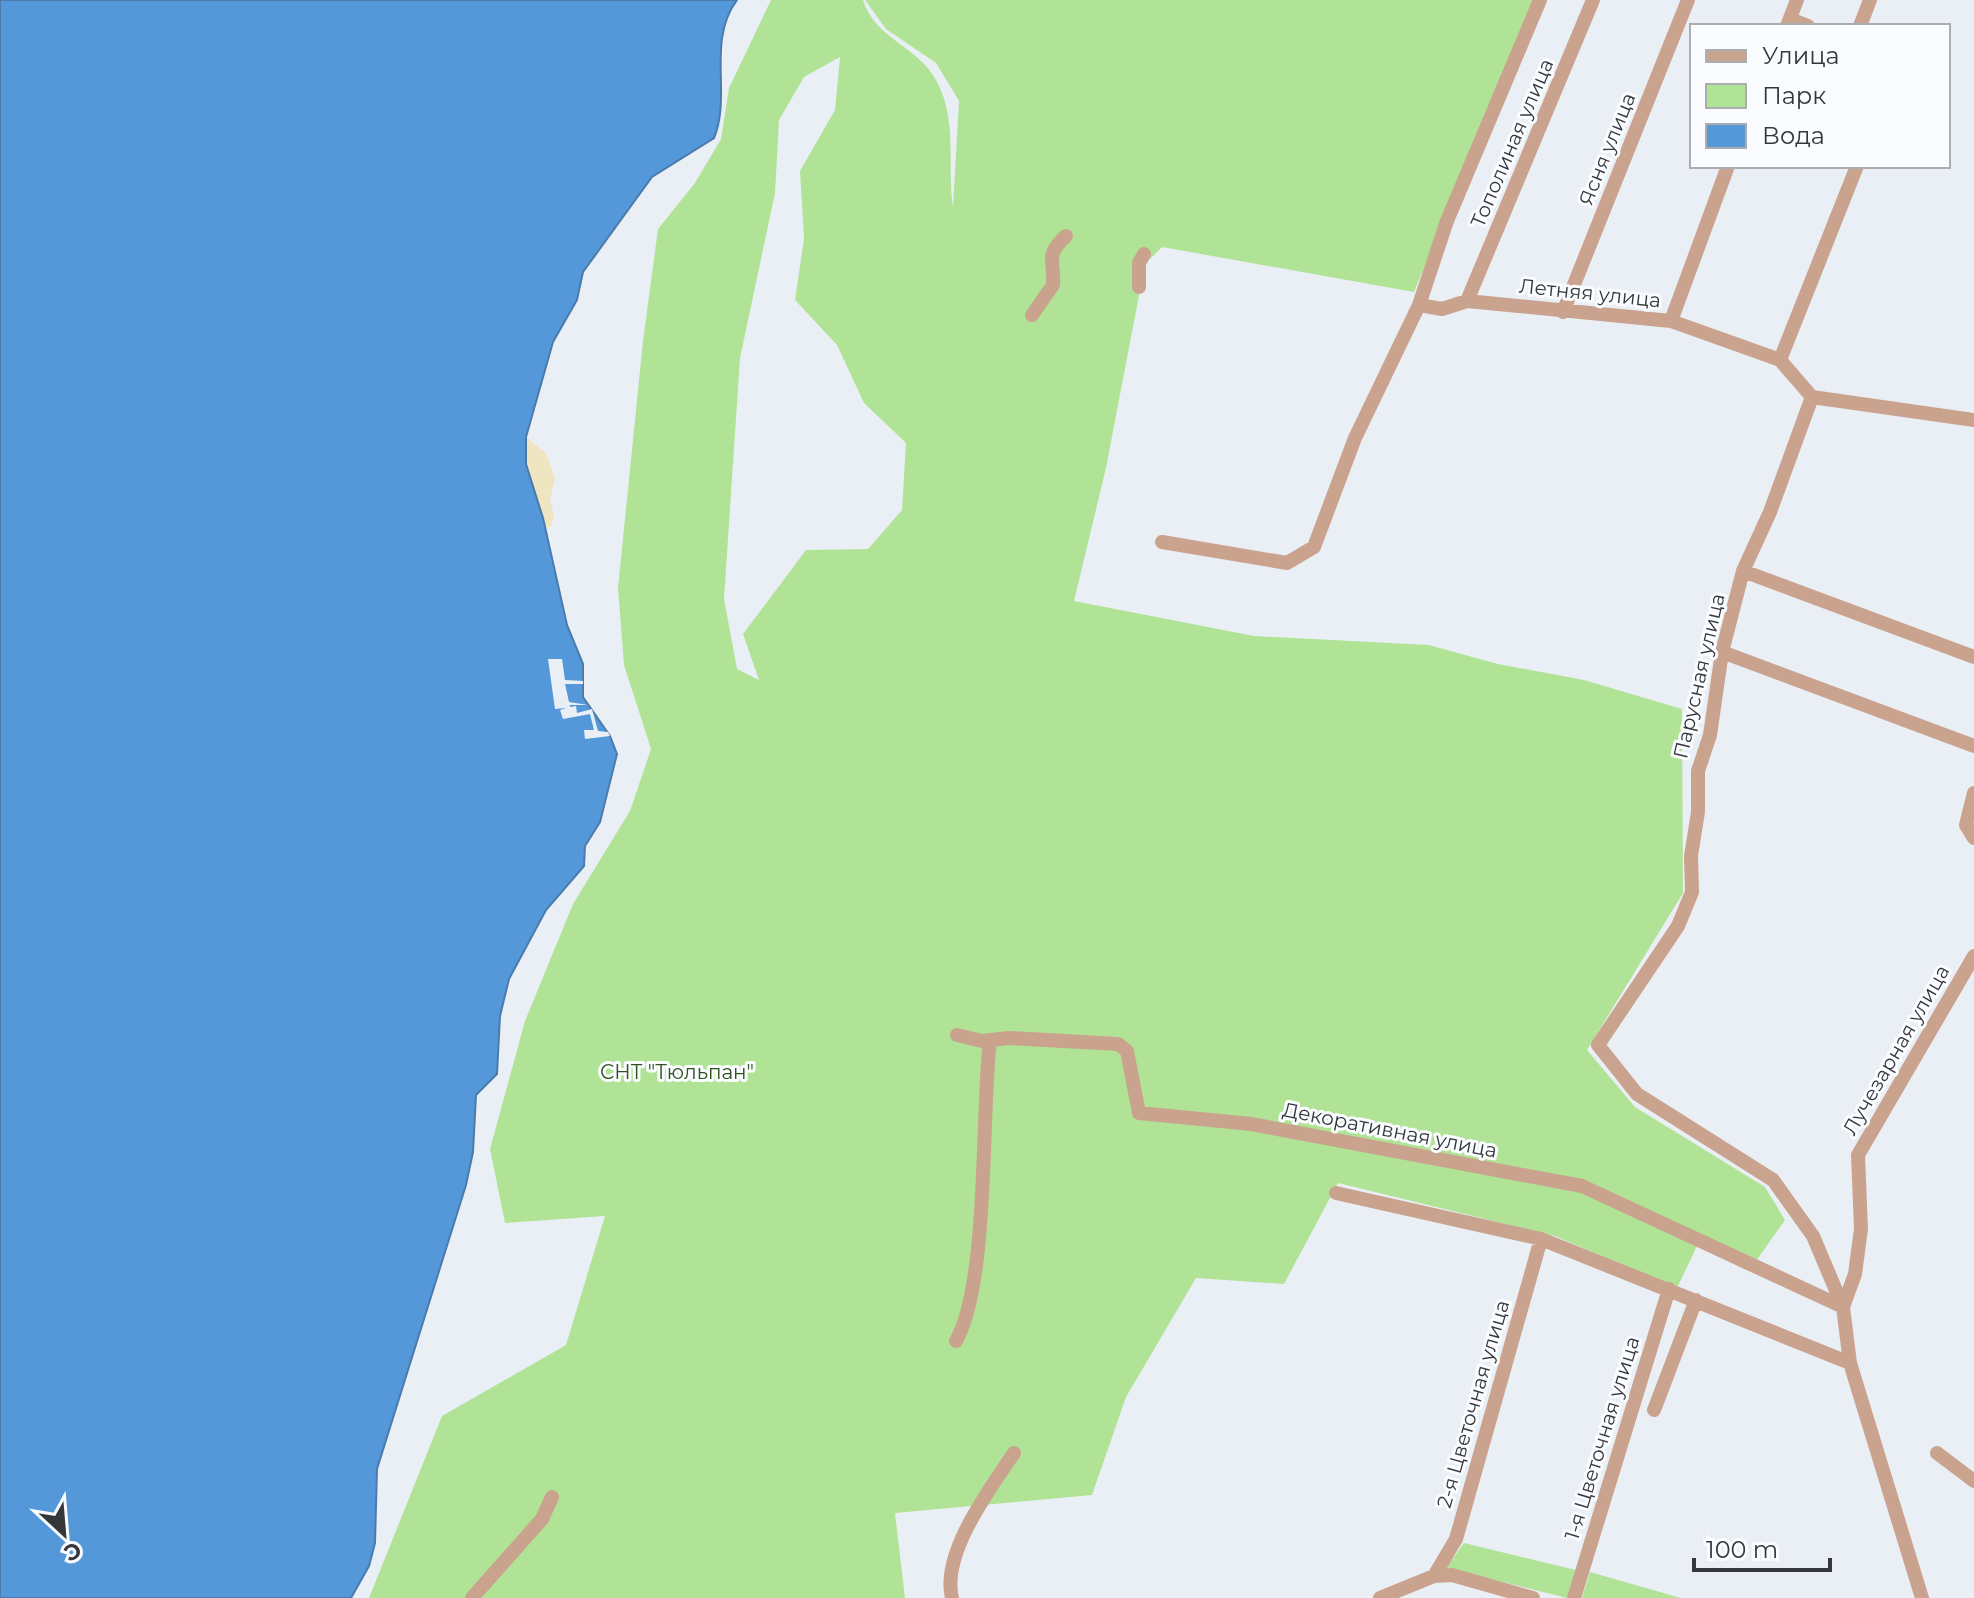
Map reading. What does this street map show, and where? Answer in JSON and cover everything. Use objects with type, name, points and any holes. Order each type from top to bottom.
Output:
[{"type":"street","points":[[1162,542],[1287,563],[1314,547],[1355,438],[1419,305],[1447,221],[1540,0]]},
{"type":"street","name":"Тополиная улица","points":[[1467,301],[1593,0]]},
{"type":"street","name":"Ясня улица","points":[[1563,312],[1688,0]]},
{"type":"street","points":[[1788,22],[1797,0]]},
{"type":"street","points":[[1861,24],[1870,0]]},
{"type":"street","points":[[1671,321],[1727,168]]},
{"type":"street","points":[[1780,360],[1856,168]]},
{"type":"street","points":[[1032,315],[1053,285],[1050,257],[1053,247],[1066,236]]},
{"type":"street","points":[[1139,287],[1139,263],[1144,254]]},
{"type":"street","name":"Летняя улица","points":[[1419,305],[1442,309],[1467,301],[1671,321],[1780,360],[1812,397]]},
{"type":"street","points":[[1812,397],[1974,420]]},
{"type":"street","name":"Парусная улица","points":[[1812,397],[1770,512],[1743,571],[1722,652],[1710,735],[1698,771],[1698,812],[1691,856],[1692,892],[1678,926],[1598,1045],[1637,1094],[1773,1180],[1813,1236],[1843,1307]]},
{"type":"street","points":[[1743,571],[1974,657]]},
{"type":"street","points":[[1722,652],[1974,746]]},
{"type":"street","points":[[1974,793],[1966,825],[1974,838]]},
{"type":"street","name":"Лучезарная улица","points":[[1843,1307],[1855,1274],[1861,1229],[1858,1155],[1974,956]]},
{"type":"street","name":"Декоративная улица","points":[[957,1035],[990,1040],[1118,1044],[1127,1051],[1139,1113],[1251,1124],[1582,1186],[1843,1307]]},
{"type":"street","points":[[956,1341],[964,1326],[976,1261],[990,1040]]},
{"type":"street","points":[[1336,1193],[1541,1239],[1850,1363]]},
{"type":"street","name":"2-я Цветочная улица","points":[[1434,1576],[1456,1539],[1541,1239]]},
{"type":"street","name":"1-я Цветочная улица","points":[[1574,1598],[1669,1289]]},
{"type":"street","points":[[1654,1410],[1696,1300]]},
{"type":"street","points":[[1843,1307],[1850,1363],[1922,1598]]},
{"type":"street","points":[[952,1598],[948,1582],[971,1519],[1014,1453]]},
{"type":"street","points":[[1937,1453],[1974,1481]]},
{"type":"street","points":[[472,1598],[542,1519],[552,1497]]},
{"type":"street","points":[[1380,1598],[1434,1576],[1452,1575],[1533,1598]]},
{"type":"green space","name":"СНТ \"Тюльпан\"","points":[[771,0],[863,0],[877,24],[928,68],[943,95],[949,127],[953,207],[959,101],[936,63],[886,29],[865,0],[1534,0],[1414,292],[1162,247],[1145,264],[1106,468],[1074,601],[1254,636],[1429,645],[1498,664],[1584,680],[1682,709],[1683,893],[1587,1050],[1635,1107],[1765,1187],[1785,1220],[1749,1271],[1697,1246],[1677,1288],[1555,1236],[1338,1183],[1284,1284],[1196,1278],[1126,1397],[1092,1495],[895,1513],[905,1598],[369,1598],[442,1416],[566,1345],[605,1216],[505,1223],[490,1149],[525,1021],[573,904],[630,811],[651,749],[624,665],[618,588],[643,341],[658,229],[695,183],[721,139],[729,88]],"holes":[[[840,57],[835,110],[800,171],[804,239],[795,300],[837,345],[864,403],[906,443],[902,510],[868,549],[806,550],[743,634],[759,680],[737,669],[724,599],[740,358],[775,193],[779,120],[804,77]]]},
{"type":"green space","points":[[1464,1543],[1576,1570],[1567,1598],[1446,1568]]},
{"type":"green space","points":[[1590,1572],[1681,1598],[1582,1598]]},
{"type":"sand","points":[[526,437],[546,453],[555,479],[550,500],[554,515],[551,526],[544,529],[526,464]]},
{"type":"water","points":[[0,0],[737,0],[723,33],[721,104],[714,138],[652,177],[583,272],[577,300],[553,342],[526,437],[526,464],[543,518],[567,625],[583,664],[583,697],[610,736],[617,754],[600,822],[585,846],[584,866],[546,910],[509,979],[500,1016],[497,1074],[476,1095],[473,1152],[466,1185],[377,1469],[375,1543],[369,1566],[351,1598],[0,1598]]},
{"type":"pier","points":[[548,659],[562,659],[565,680],[583,681],[583,684],[565,684],[569,702],[588,705],[570,705],[570,707],[576,706],[577,713],[592,709],[598,731],[608,732],[610,736],[585,739],[584,730],[594,730],[590,714],[563,719],[560,710],[566,708],[555,709]]}]
